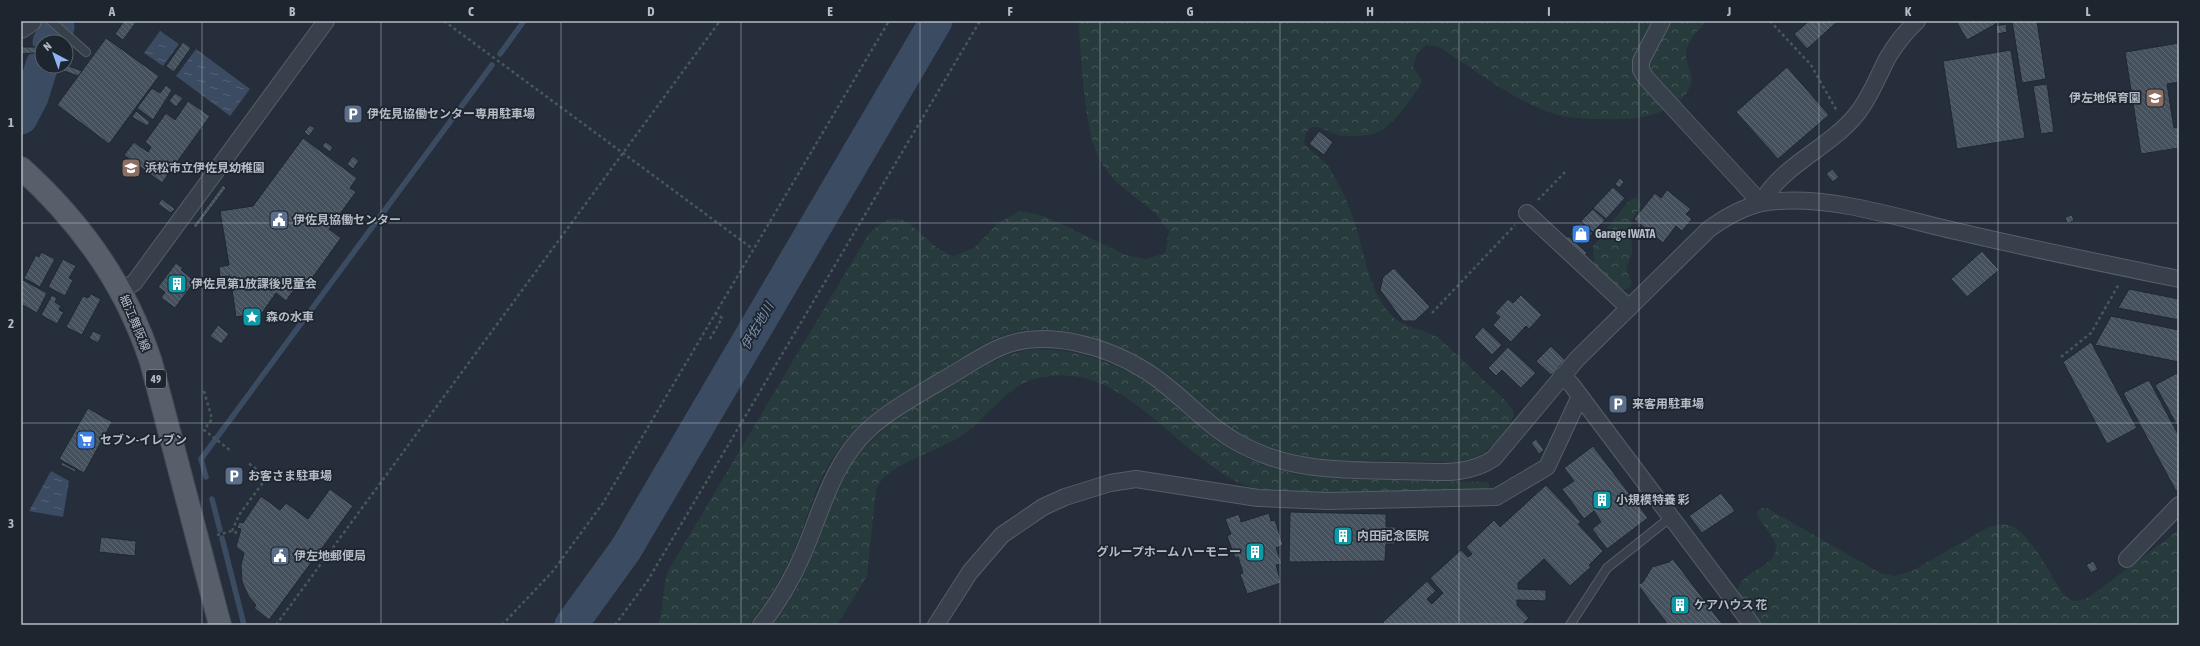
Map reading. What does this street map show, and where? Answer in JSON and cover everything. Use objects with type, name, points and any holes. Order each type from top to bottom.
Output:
[{"type":"main road","name":"細江舞阪線","points":[[21,168],[76,225],[104,262],[121,290],[136,320],[151,362],[220,625]]},
{"type":"street","points":[[21,28],[32,21]]},
{"type":"street","points":[[121,290],[134,283],[326,21]]},
{"type":"street","points":[[1662,21],[1641,60],[1641,70],[1646,78],[1761,204]]},
{"type":"street","points":[[1761,204],[1769,189],[1780,177],[1848,123],[1866,101],[1889,56],[1917,21]]},
{"type":"street","points":[[761,625],[789,584],[838,468],[852,448],[868,430],[886,415],[967,366],[1001,347],[1015,342],[1052,340],[1078,344],[1114,355],[1130,362],[1162,382],[1214,428],[1244,447],[1278,460],[1331,470],[1459,472],[1484,465],[1502,449],[1562,376],[1710,229],[1734,213],[1761,204],[1791,200],[1831,203],[2010,244],[2179,279]]},
{"type":"street","points":[[1527,213],[1629,308]]},
{"type":"street","points":[[1562,376],[1580,396],[1752,625]]},
{"type":"street","points":[[936,625],[970,572],[1002,535],[1042,507],[1065,497],[1110,482],[1136,480],[1258,498],[1328,501],[1496,497],[1547,467],[1580,396]]},
{"type":"street","points":[[2127,559],[2179,505]]},
{"type":"lane","points":[[51,22],[86,52]]},
{"type":"lane","points":[[1570,625],[1607,568],[1671,517]]},
{"type":"path","points":[[444,21],[753,249]]},
{"type":"path","points":[[276,625],[720,21]]},
{"type":"path","points":[[502,625],[553,571],[588,526],[889,21]]},
{"type":"path","points":[[615,625],[648,580],[980,21]]},
{"type":"path","points":[[1770,21],[1811,65],[1838,113],[1848,123]]},
{"type":"path","points":[[1432,313],[1565,172]]},
{"type":"path","points":[[2061,357],[2091,333],[2128,268]]},
{"type":"path","points":[[710,339],[722,318],[715,313]]},
{"type":"path","points":[[204,391],[212,419],[204,430],[231,451]]},
{"type":"path","points":[[232,531],[239,515],[267,477],[247,462]]},
{"type":"path","points":[[225,533],[232,531],[239,534]]},
{"type":"green space","points":[[1078,21],[1707,21],[1694,35],[1687,47],[1686,57],[1691,77],[1690,88],[1680,100],[1666,110],[1658,113],[1623,119],[1579,118],[1554,114],[1540,109],[1510,93],[1439,47],[1426,45],[1417,54],[1413,67],[1422,80],[1419,86],[1411,100],[1382,130],[1369,135],[1343,136],[1319,128],[1311,127],[1306,133],[1304,143],[1328,166],[1345,198],[1351,212],[1372,282],[1384,306],[1397,321],[1409,327],[1434,335],[1440,339],[1507,402],[1512,409],[1514,416],[1504,432],[1498,440],[1484,452],[1468,460],[1459,462],[1332,460],[1302,456],[1272,448],[1243,436],[1218,419],[1159,368],[1122,348],[1092,337],[1060,330],[1045,329],[1016,332],[992,340],[969,353],[889,402],[858,426],[846,440],[825,471],[815,493],[799,539],[785,570],[749,625],[658,625],[668,571],[868,235],[879,225],[888,220],[896,219],[903,221],[910,225],[937,248],[954,256],[974,248],[997,224],[1020,211],[1044,216],[1126,255],[1146,259],[1165,253],[1169,231],[1156,214],[1115,181],[1104,167],[1097,154],[1088,118],[1082,76]]},
{"type":"green space","points":[[1637,198],[1641,205],[1631,222],[1632,253],[1626,269],[1631,281],[1631,286],[1624,290],[1619,290],[1594,265],[1593,246],[1627,203],[1632,199]]},
{"type":"green space","points":[[1031,349],[1048,349],[1080,354],[1096,358],[1127,371],[1155,389],[1203,430],[1228,448],[1258,463],[1274,468],[1321,477],[1370,480],[1486,482],[1489,484],[1489,487],[1486,489],[1352,493],[1275,491],[1256,489],[1229,478],[1204,461],[1130,400],[1104,385],[1077,377],[1038,378],[1015,388],[998,402],[975,425],[958,438],[900,466],[889,473],[881,481],[876,490],[867,576],[837,625],[773,625],[790,601],[804,575],[841,483],[859,454],[893,422],[932,396],[1004,356]]},
{"type":"green space","points":[[1762,508],[1767,508],[1880,573],[1895,576],[1912,571],[1987,528],[1999,525],[2011,526],[2025,536],[2032,545],[2063,594],[2069,599],[2075,601],[2089,597],[2179,530],[2179,625],[1762,625],[1740,596],[1738,590],[1744,579],[1772,559],[1775,553],[1775,543],[1757,512]]},
{"type":"water","points":[[160,31],[179,44],[163,66],[144,53]]},
{"type":"water","points":[[196,49],[250,89],[230,116],[176,76]]},
{"type":"water","points":[[51,471],[69,481],[63,517],[29,511]]},
{"type":"building","points":[[124,21],[137,21],[123,40],[115,34]]},
{"type":"building","points":[[1809,21],[1838,21],[1807,49],[1794,34]]},
{"type":"building","points":[[1956,21],[2001,21],[1967,40]]},
{"type":"building","points":[[2012,21],[2037,21],[2046,79],[2022,83]]},
{"type":"building","points":[[2006,24],[2007,32],[1997,34],[1996,26]]},
{"type":"building","points":[[106,38],[159,76],[109,144],[57,105]]},
{"type":"building","points":[[183,42],[191,48],[174,72],[166,66]]},
{"type":"building","name":"伊左地保育園","points":[[2179,43],[2179,82],[2167,84],[2174,128],[2179,127],[2179,148],[2141,154],[2125,52]]},
{"type":"building","points":[[21,47],[34,47],[34,53],[21,54]]},
{"type":"building","points":[[2011,50],[2025,138],[1957,149],[1943,61]]},
{"type":"building","points":[[1787,67],[1829,115],[1778,159],[1736,112]]},
{"type":"building","points":[[74,68],[82,71],[78,76],[72,74],[74,74]]},
{"type":"building","points":[[2047,84],[2054,132],[2041,134],[2033,86]]},
{"type":"building","points":[[166,85],[172,90],[153,120],[137,108],[152,88],[160,93]]},
{"type":"building","points":[[175,93],[183,98],[176,107],[169,101]]},
{"type":"building","points":[[188,101],[210,116],[162,183],[124,155],[134,142],[148,152],[151,147],[145,142],[166,113],[175,120]]},
{"type":"building","points":[[136,111],[150,122],[147,126],[132,117]]},
{"type":"building","points":[[310,125],[315,128],[309,136],[304,132]]},
{"type":"building","points":[[1319,131],[1333,142],[1324,155],[1309,144]]},
{"type":"building","name":"伊佐見協働センター","points":[[303,138],[357,178],[350,188],[356,192],[329,229],[341,238],[305,288],[298,284],[286,301],[276,293],[262,313],[236,317],[230,276],[220,277],[219,267],[229,265],[220,211],[253,206]]},
{"type":"building","points":[[326,142],[333,147],[330,152],[322,146]]},
{"type":"building","points":[[353,156],[359,161],[353,169],[347,164]]},
{"type":"building","points":[[1832,169],[1839,177],[1833,182],[1826,174]]},
{"type":"building","points":[[1620,178],[1624,182],[1619,188],[1615,184]]},
{"type":"building","points":[[223,185],[226,188],[196,228],[193,226]]},
{"type":"building","points":[[1613,187],[1625,198],[1606,219],[1593,208]]},
{"type":"building","points":[[1667,190],[1691,209],[1686,214],[1692,219],[1682,231],[1676,226],[1663,243],[1634,219],[1655,193],[1661,198]]},
{"type":"building","points":[[162,199],[175,209],[171,213],[158,204]]},
{"type":"building","points":[[1593,209],[1605,220],[1593,232],[1581,221]]},
{"type":"building","points":[[2072,215],[2074,221],[2067,223],[2065,217]]},
{"type":"building","name":"Garage IWATA","points":[[1581,223],[1593,233],[1582,245],[1570,234]]},
{"type":"building","points":[[1568,236],[1587,253],[1582,258],[1564,241]]},
{"type":"building","points":[[1982,251],[1999,270],[1967,297],[1951,279]]},
{"type":"building","points":[[41,252],[55,259],[40,287],[24,278],[36,255],[39,257]]},
{"type":"building","points":[[63,259],[76,266],[69,278],[73,280],[65,296],[48,287]]},
{"type":"building","name":"伊佐見第1放課後児童会","points":[[176,263],[183,268],[181,270],[195,281],[175,308],[161,298],[165,292],[158,287]]},
{"type":"building","points":[[1394,268],[1430,307],[1415,321],[1403,321],[1380,290],[1383,277]]},
{"type":"building","points":[[23,280],[47,293],[37,313],[21,304],[21,284]]},
{"type":"building","points":[[2129,289],[2179,299],[2179,320],[2118,308]]},
{"type":"building","points":[[91,294],[101,299],[82,335],[66,327],[83,296],[88,298]]},
{"type":"building","points":[[52,295],[57,298],[55,302],[61,306],[59,310],[64,312],[57,324],[41,315]]},
{"type":"building","points":[[1521,295],[1542,315],[1529,329],[1526,326],[1511,342],[1493,325],[1500,317],[1495,313],[1508,299],[1513,303]]},
{"type":"building","points":[[2111,316],[2179,330],[2179,362],[2095,345]]},
{"type":"building","points":[[218,325],[229,334],[221,344],[210,336]]},
{"type":"building","points":[[1483,327],[1502,345],[1492,355],[1474,337]]},
{"type":"building","points":[[93,331],[102,335],[98,343],[89,338]]},
{"type":"building","points":[[2091,342],[2137,428],[2107,444],[2063,362]]},
{"type":"building","points":[[1551,346],[1565,360],[1551,375],[1536,361]]},
{"type":"building","points":[[1508,347],[1536,373],[1521,388],[1502,370],[1496,376],[1488,368]]},
{"type":"building","points":[[2179,372],[2179,429],[2155,385]]},
{"type":"building","points":[[2149,380],[2179,436],[2179,490],[2176,491],[2123,393]]},
{"type":"building","name":"セブン-イレブン","points":[[88,408],[112,422],[84,473],[59,459]]},
{"type":"building","points":[[1536,439],[1544,450],[1539,454],[1531,443]]},
{"type":"building","name":"小規模特養 彩","points":[[1593,446],[1648,518],[1607,549],[1592,529],[1601,522],[1594,511],[1584,519],[1562,489],[1574,481],[1564,468]]},
{"type":"building","points":[[62,462],[76,470],[75,472],[61,465]]},
{"type":"building","points":[[1546,485],[1581,522],[1578,524],[1603,551],[1589,565],[1591,567],[1570,586],[1544,559],[1518,583],[1518,589],[1546,590],[1546,601],[1517,600],[1517,605],[1529,618],[1522,625],[1386,625],[1383,622],[1427,581],[1436,591],[1427,599],[1432,604],[1443,593],[1430,578],[1461,550],[1468,557],[1472,554],[1466,547],[1494,520],[1500,527]]},
{"type":"building","name":"伊左地郵便局","points":[[330,489],[353,506],[269,620],[254,608],[256,605],[249,597],[242,582],[241,565],[244,553],[236,547],[241,529],[237,528],[239,522],[243,523],[261,496],[280,510],[286,503],[308,519]]},
{"type":"building","points":[[1721,493],[1735,511],[1702,533],[1689,516]]},
{"type":"building","name":"内田記念医院","points":[[1290,512],[1386,514],[1386,527],[1396,527],[1395,544],[1386,544],[1385,561],[1289,562]]},
{"type":"building","name":"グループホーム ハーモニー","points":[[1269,513],[1271,521],[1275,520],[1283,545],[1276,548],[1282,564],[1276,565],[1281,583],[1247,594],[1240,574],[1243,573],[1238,557],[1235,558],[1227,536],[1231,534],[1225,519],[1239,514],[1241,522]]},
{"type":"building","points":[[101,537],[136,541],[135,556],[99,552]]},
{"type":"building","name":"ケアハウス 花","points":[[1673,559],[1723,625],[1668,625],[1638,585],[1643,582],[1652,567],[1669,562]]},
{"type":"building","points":[[2093,561],[2098,569],[2091,573],[2086,565]]},
{"type":"waterway","points":[[58,27],[64,21]]},
{"type":"waterway","points":[[500,54],[524,21]]},
{"type":"waterway","name":"伊佐地川","points":[[571,625],[626,549],[936,21]]},
{"type":"waterway","points":[[54,34],[58,27]]},
{"type":"waterway","points":[[206,477],[201,459],[492,65]]},
{"type":"waterway","points":[[21,118],[32,97],[39,74]]},
{"type":"waterway","points":[[212,499],[220,530]]},
{"type":"waterway","points":[[222,538],[244,625]]},
{"type":"place","name":"伊左地保育園","points":[[2155,98]]},
{"type":"place","name":"伊佐見協働センター専用駐車場","points":[[353,114]]},
{"type":"place","name":"浜松市立伊佐見幼稚園","points":[[131,168]]},
{"type":"place","name":"伊佐見協働センター","points":[[279,220]]},
{"type":"place","name":"Garage IWATA","points":[[1581,234]]},
{"type":"place","name":"伊佐見第1放課後児童会","points":[[177,284]]},
{"type":"place","name":"森の水車","points":[[252,317]]},
{"type":"place","name":"来客用駐車場","points":[[1618,404]]},
{"type":"place","name":"セブン-イレブン","points":[[86,440]]},
{"type":"place","name":"お客さま駐車場","points":[[234,476]]},
{"type":"place","name":"小規模特養 彩","points":[[1602,500]]},
{"type":"place","name":"内田記念医院","points":[[1343,536]]},
{"type":"place","name":"グループホーム ハーモニー","points":[[1255,552]]},
{"type":"place","name":"伊左地郵便局","points":[[280,556]]},
{"type":"place","name":"ケアハウス 花","points":[[1680,605]]}]
